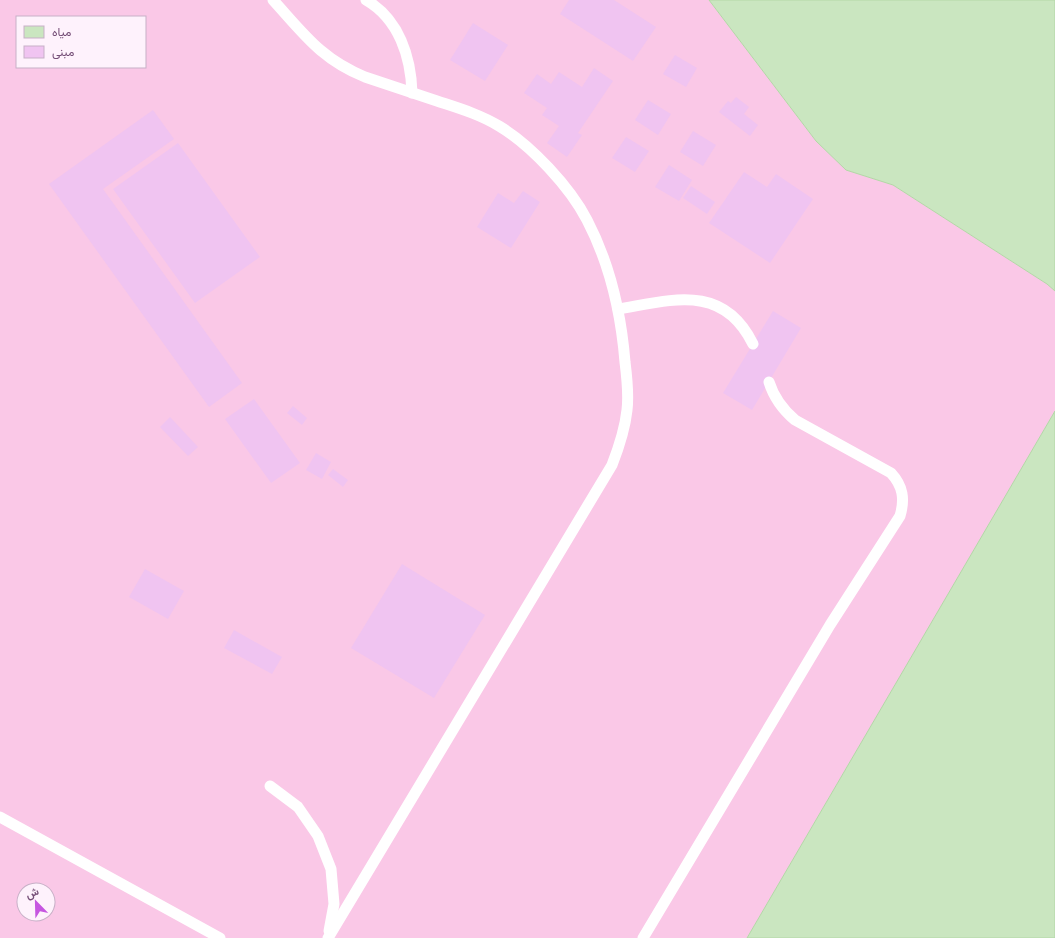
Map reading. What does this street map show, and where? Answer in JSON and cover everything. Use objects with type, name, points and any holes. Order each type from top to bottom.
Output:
[{"type":"lane","points":[[273,0],[320,51],[351,72],[476,114],[499,126],[522,143],[543,162],[559,180],[587,219],[599,246],[609,273],[623,332],[628,387],[628,409],[624,430],[612,465],[328,938]]},
{"type":"lane","points":[[366,0],[375,5],[388,19],[399,35],[411,73],[412,93]]},
{"type":"lane","points":[[618,310],[685,299],[707,302],[719,307],[739,322],[747,332],[753,344]]},
{"type":"lane","points":[[643,938],[830,624],[900,516],[903,507],[904,498],[902,489],[891,473],[795,420],[778,404],[772,393],[769,382]]},
{"type":"lane","points":[[270,786],[298,807],[318,836],[331,869],[334,904],[328,938]]},
{"type":"lane","points":[[0,817],[220,938]]},
{"type":"sand","points":[[0,0],[709,0],[816,141],[846,170],[893,185],[1047,284],[1055,291],[1055,411],[747,938],[0,938]]},
{"type":"water","points":[[709,0],[1055,0],[1055,291],[1047,284],[893,185],[846,170],[816,141]]},
{"type":"water","points":[[1055,411],[1055,938],[747,938]]},
{"type":"building","points":[[569,0],[614,0],[656,27],[633,61],[560,14]]},
{"type":"building","points":[[473,23],[508,45],[485,81],[450,60]]},
{"type":"building","points":[[675,55],[697,68],[686,87],[663,74]]},
{"type":"building","points":[[594,68],[613,81],[578,133],[582,135],[567,157],[547,143],[559,126],[542,115],[547,108],[524,93],[537,74],[551,84],[559,72],[582,87]]},
{"type":"building","points":[[736,97],[749,107],[744,114],[758,125],[750,136],[719,112],[728,101],[731,103]]},
{"type":"building","points":[[648,100],[671,114],[658,135],[635,120]]},
{"type":"building","points":[[153,110],[174,139],[103,189],[242,383],[209,407],[49,184]]},
{"type":"building","points":[[693,131],[716,145],[703,166],[680,152]]},
{"type":"building","points":[[626,137],[649,151],[635,172],[612,158]]},
{"type":"building","points":[[178,143],[260,257],[195,303],[113,189]]},
{"type":"building","points":[[669,165],[692,180],[679,201],[655,187]]},
{"type":"building","points":[[744,172],[767,187],[776,174],[813,199],[770,263],[709,223]]},
{"type":"building","points":[[691,186],[715,202],[707,214],[683,198]]},
{"type":"building","points":[[523,191],[540,202],[511,248],[477,227],[498,193],[514,203]]},
{"type":"building","points":[[773,311],[801,328],[752,410],[723,393]]},
{"type":"building","points":[[254,399],[300,463],[271,483],[225,419]]},
{"type":"building","points":[[293,406],[307,418],[302,425],[287,413]]},
{"type":"building","points":[[170,417],[198,447],[188,456],[160,427]]},
{"type":"building","points":[[316,453],[331,462],[322,479],[306,470]]},
{"type":"building","points":[[333,469],[348,480],[343,487],[328,475]]},
{"type":"building","points":[[402,564],[485,615],[434,698],[351,648]]},
{"type":"building","points":[[145,569],[184,591],[168,619],[129,597]]},
{"type":"building","points":[[234,630],[282,657],[272,674],[224,648]]}]
